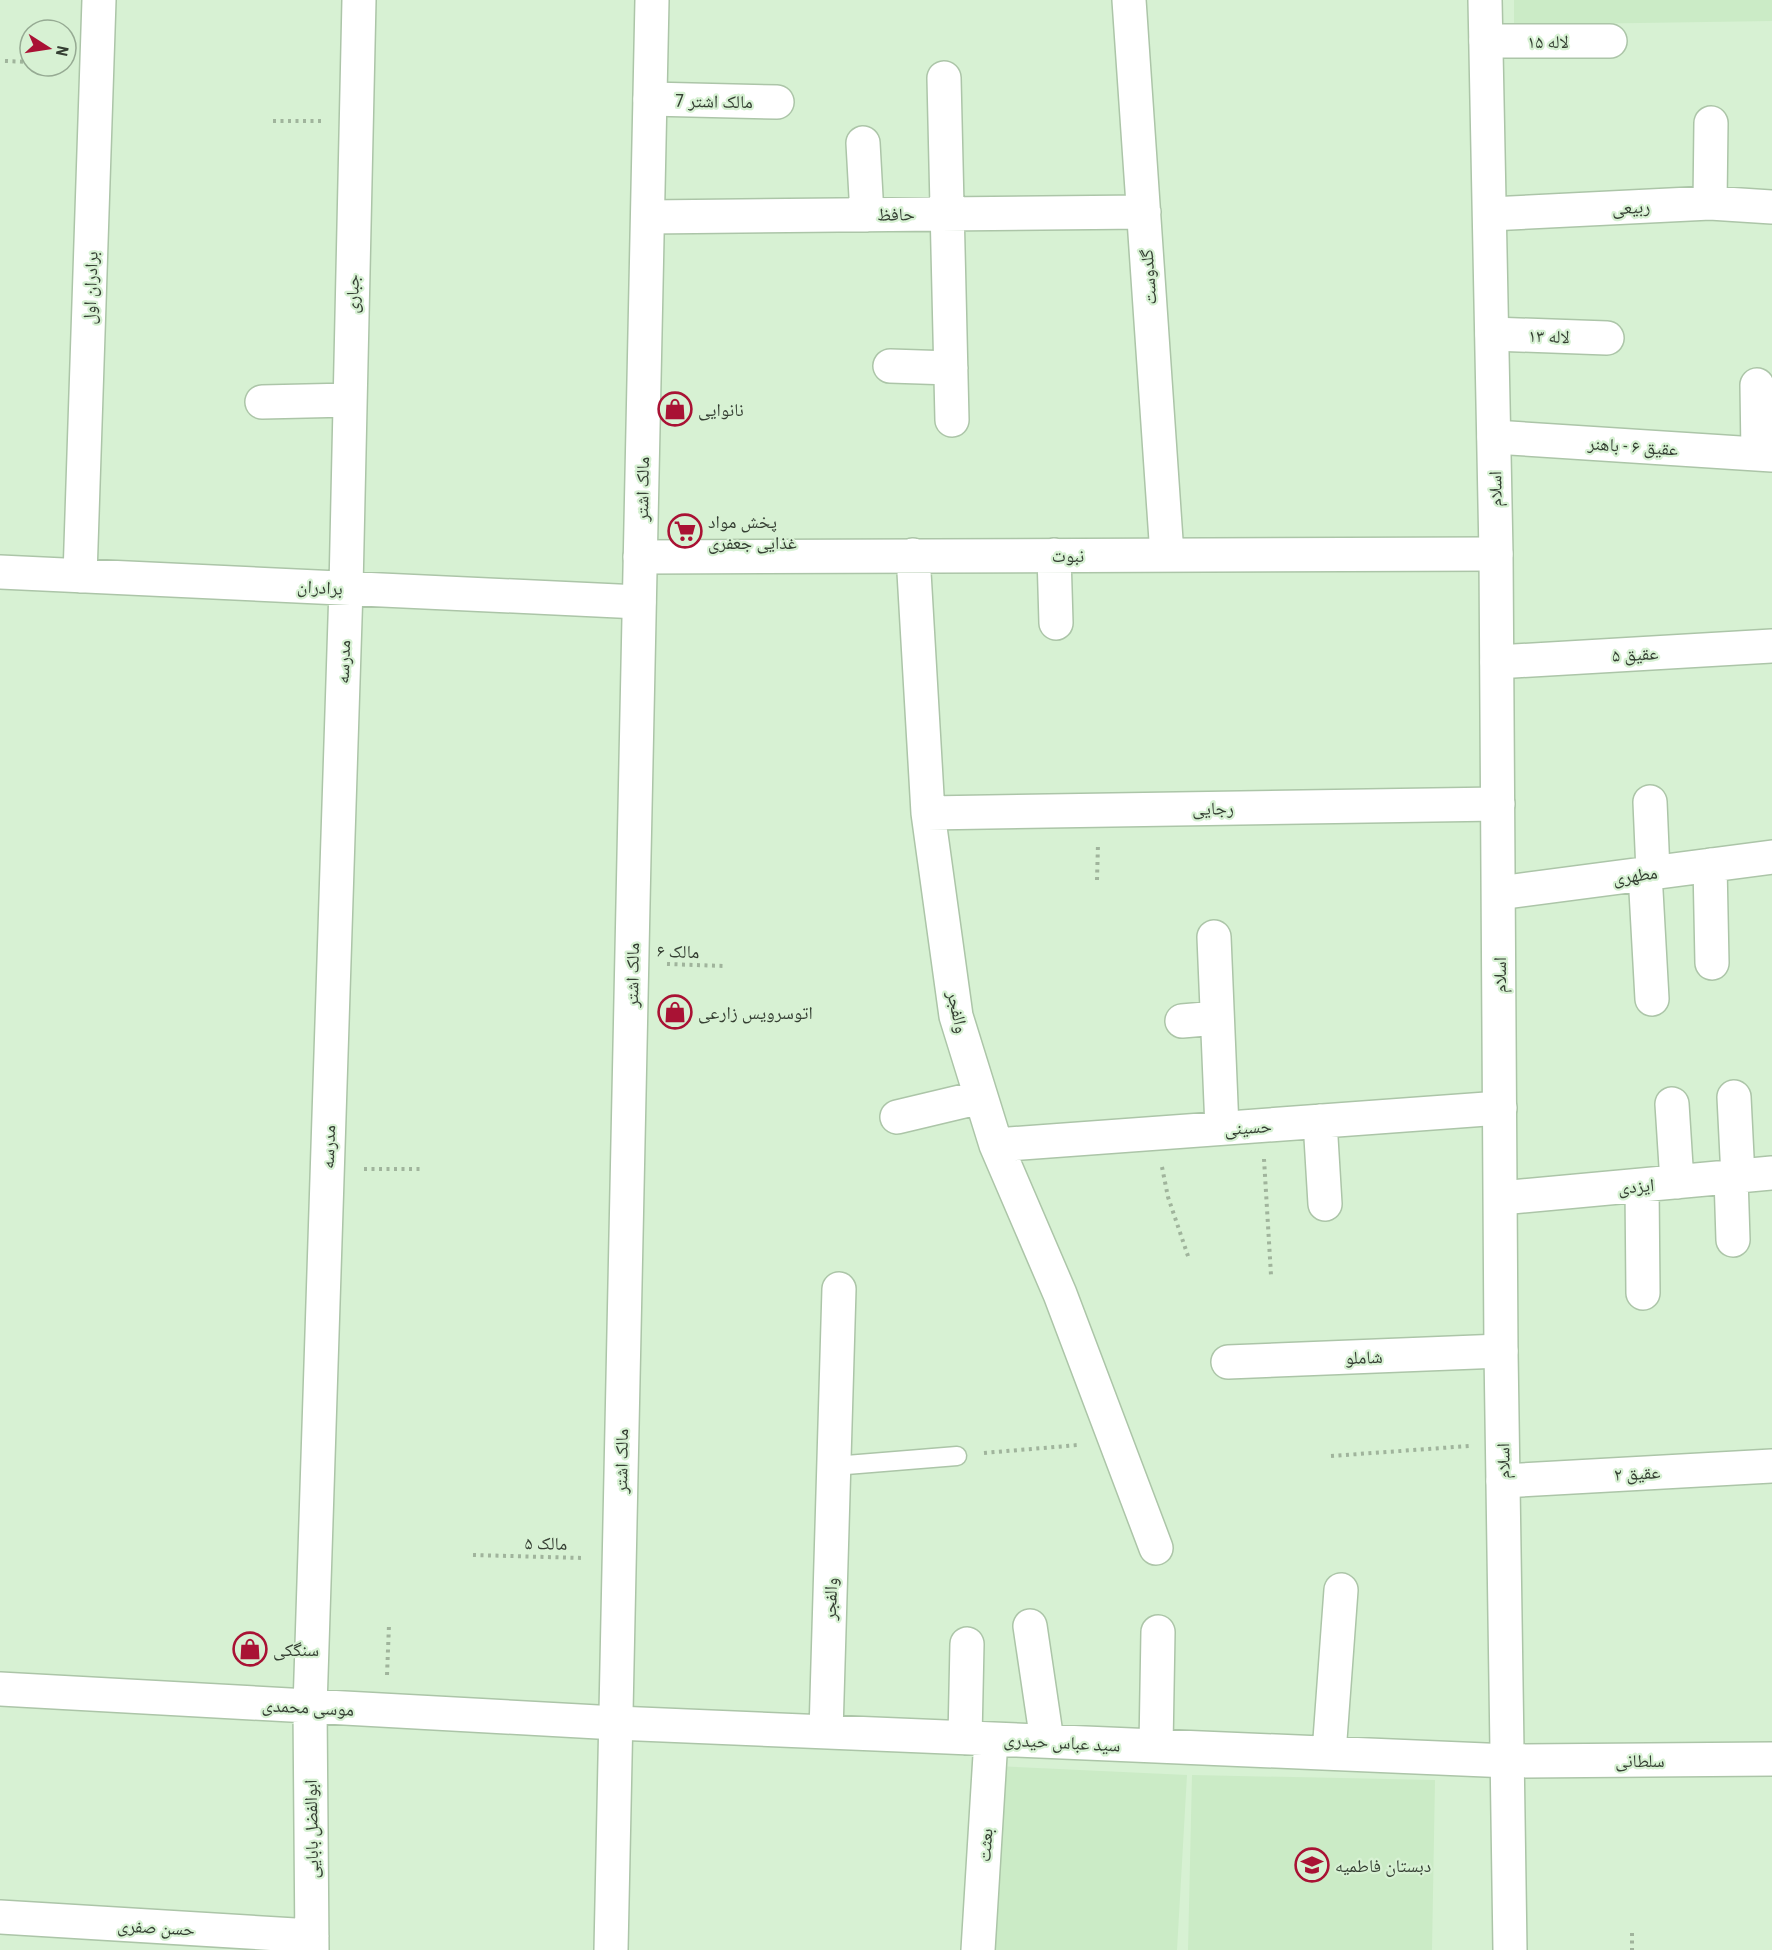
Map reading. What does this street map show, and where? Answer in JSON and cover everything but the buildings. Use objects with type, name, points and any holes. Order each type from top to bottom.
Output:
[{"type":"street","name":"برادران اول","points":[[80,576],[99,0]]},
{"type":"street","name":"جباری","points":[[346,588],[359,0]]},
{"type":"street","name":"مالک اشتر","points":[[611,1950],[652,0]]},
{"type":"street","name":"گلدوست","points":[[1129,0],[1167,555]]},
{"type":"street","name":"اسلام","points":[[1485,0],[1496,554],[1501,1351],[1509,1761],[1510,1950]]},
{"type":"street","name":"لاله ۱۵","points":[[1486,41],[1610,41]]},
{"type":"street","points":[[944,78],[952,420]]},
{"type":"street","name":"مالک اشتر 7","points":[[650,99],[777,102]]},
{"type":"street","points":[[1710,203],[1712,123]]},
{"type":"street","points":[[863,143],[867,214]]},
{"type":"street","name":"ربیعی","points":[[1490,214],[1710,203],[1772,207]]},
{"type":"street","name":"حافظ","points":[[648,217],[1144,212]]},
{"type":"street","name":"لاله ۱۳","points":[[1492,334],[1607,338]]},
{"type":"street","points":[[890,366],[951,368]]},
{"type":"street","points":[[1757,385],[1765,455]]},
{"type":"street","points":[[262,402],[350,400]]},
{"type":"street","name":"عقیق ۶ - باهنر","points":[[1494,437],[1765,455]]},
{"type":"street","name":"نبوت","points":[[640,557],[1496,554]]},
{"type":"street","name":"والفجر","points":[[913,555],[928,813],[956,1016],[996,1145],[1059,1294],[1156,1548]]},
{"type":"street","points":[[1054,555],[1056,623]]},
{"type":"street","name":"برادران","points":[[0,572],[639,602]]},
{"type":"street","name":"مدرسه","points":[[309,1707],[346,588]]},
{"type":"street","name":"عقیق ۵","points":[[1497,662],[1772,646]]},
{"type":"street","points":[[1650,802],[1652,999]]},
{"type":"street","name":"رجایی","points":[[928,813],[1498,804]]},
{"type":"street","name":"مطهری","points":[[1499,893],[1772,857]]},
{"type":"street","points":[[1710,865],[1712,963]]},
{"type":"street","points":[[1214,937],[1222,1128]]},
{"type":"street","points":[[1182,1021],[1217,1018]]},
{"type":"street","points":[[897,1117],[981,1097]]},
{"type":"street","points":[[1733,1240],[1734,1097]]},
{"type":"street","points":[[1672,1104],[1677,1182]]},
{"type":"street","name":"حسینی","points":[[996,1145],[1500,1108]]},
{"type":"street","points":[[1320,1121],[1325,1204]]},
{"type":"street","name":"ایزدی","points":[[1501,1198],[1772,1173]]},
{"type":"street","points":[[1642,1186],[1643,1293]]},
{"type":"street","name":"والفجر","points":[[826,1732],[839,1289]]},
{"type":"street","name":"شاملو","points":[[1228,1362],[1501,1351]]},
{"type":"street","name":"عقیق ۲","points":[[1503,1481],[1772,1466]]},
{"type":"street","points":[[1329,1753],[1341,1590]]},
{"type":"street","points":[[1030,1626],[1047,1741]]},
{"type":"street","points":[[1156,1746],[1158,1632]]},
{"type":"street","name":"بعثت","points":[[967,1644],[978,1739],[978,1950]]},
{"type":"street","name":"موسی محمدی","points":[[0,1689],[616,1723]]},
{"type":"street","name":"ابوالفضل بابایی","points":[[309,1707],[312,1943]]},
{"type":"street","name":"سید عباس حیدری","points":[[616,1723],[1509,1761]]},
{"type":"street","name":"سلطانی","points":[[1509,1761],[1772,1759]]},
{"type":"street","name":"حسن صفری","points":[[0,1917],[312,1943]]},
{"type":"lane","points":[[834,1466],[957,1456]]},
{"type":"path","points":[[5,61],[18,62]]},
{"type":"path","points":[[273,121],[356,121]]},
{"type":"path","name":"مالک ۶","points":[[632,963],[724,966]]},
{"type":"path","points":[[1261,1126],[1271,1275]]},
{"type":"path","points":[[1155,1133],[1168,1197],[1189,1259]]},
{"type":"path","points":[[327,1169],[423,1169]]},
{"type":"path","points":[[957,1456],[1115,1442]]},
{"type":"path","points":[[1331,1456],[1503,1444]]},
{"type":"path","name":"مالک ۵","points":[[473,1555],[619,1558]]},
{"type":"path","points":[[386,1711],[389,1625]]},
{"type":"path","points":[[1632,1933],[1632,1950]]},
{"type":"shaded area","points":[[1514,0],[1772,0],[1772,21],[1514,25]]},
{"type":"shaded area","points":[[996,1766],[1187,1775],[1177,1950],[986,1950]]},
{"type":"shaded area","name":"دبستان فاطمیه","points":[[1192,1775],[1435,1780],[1432,1950],[1188,1950]]},
{"type":"place","name":"نانوایی","points":[[675,409]]},
{"type":"place","name":"پخش مواد غذایی جعفری","points":[[685,531]]},
{"type":"place","name":"اتوسرویس زارعی","points":[[675,1012]]},
{"type":"place","name":"سنگکی","points":[[250,1649]]},
{"type":"place","name":"دبستان فاطمیه","points":[[1312,1865]]}]
